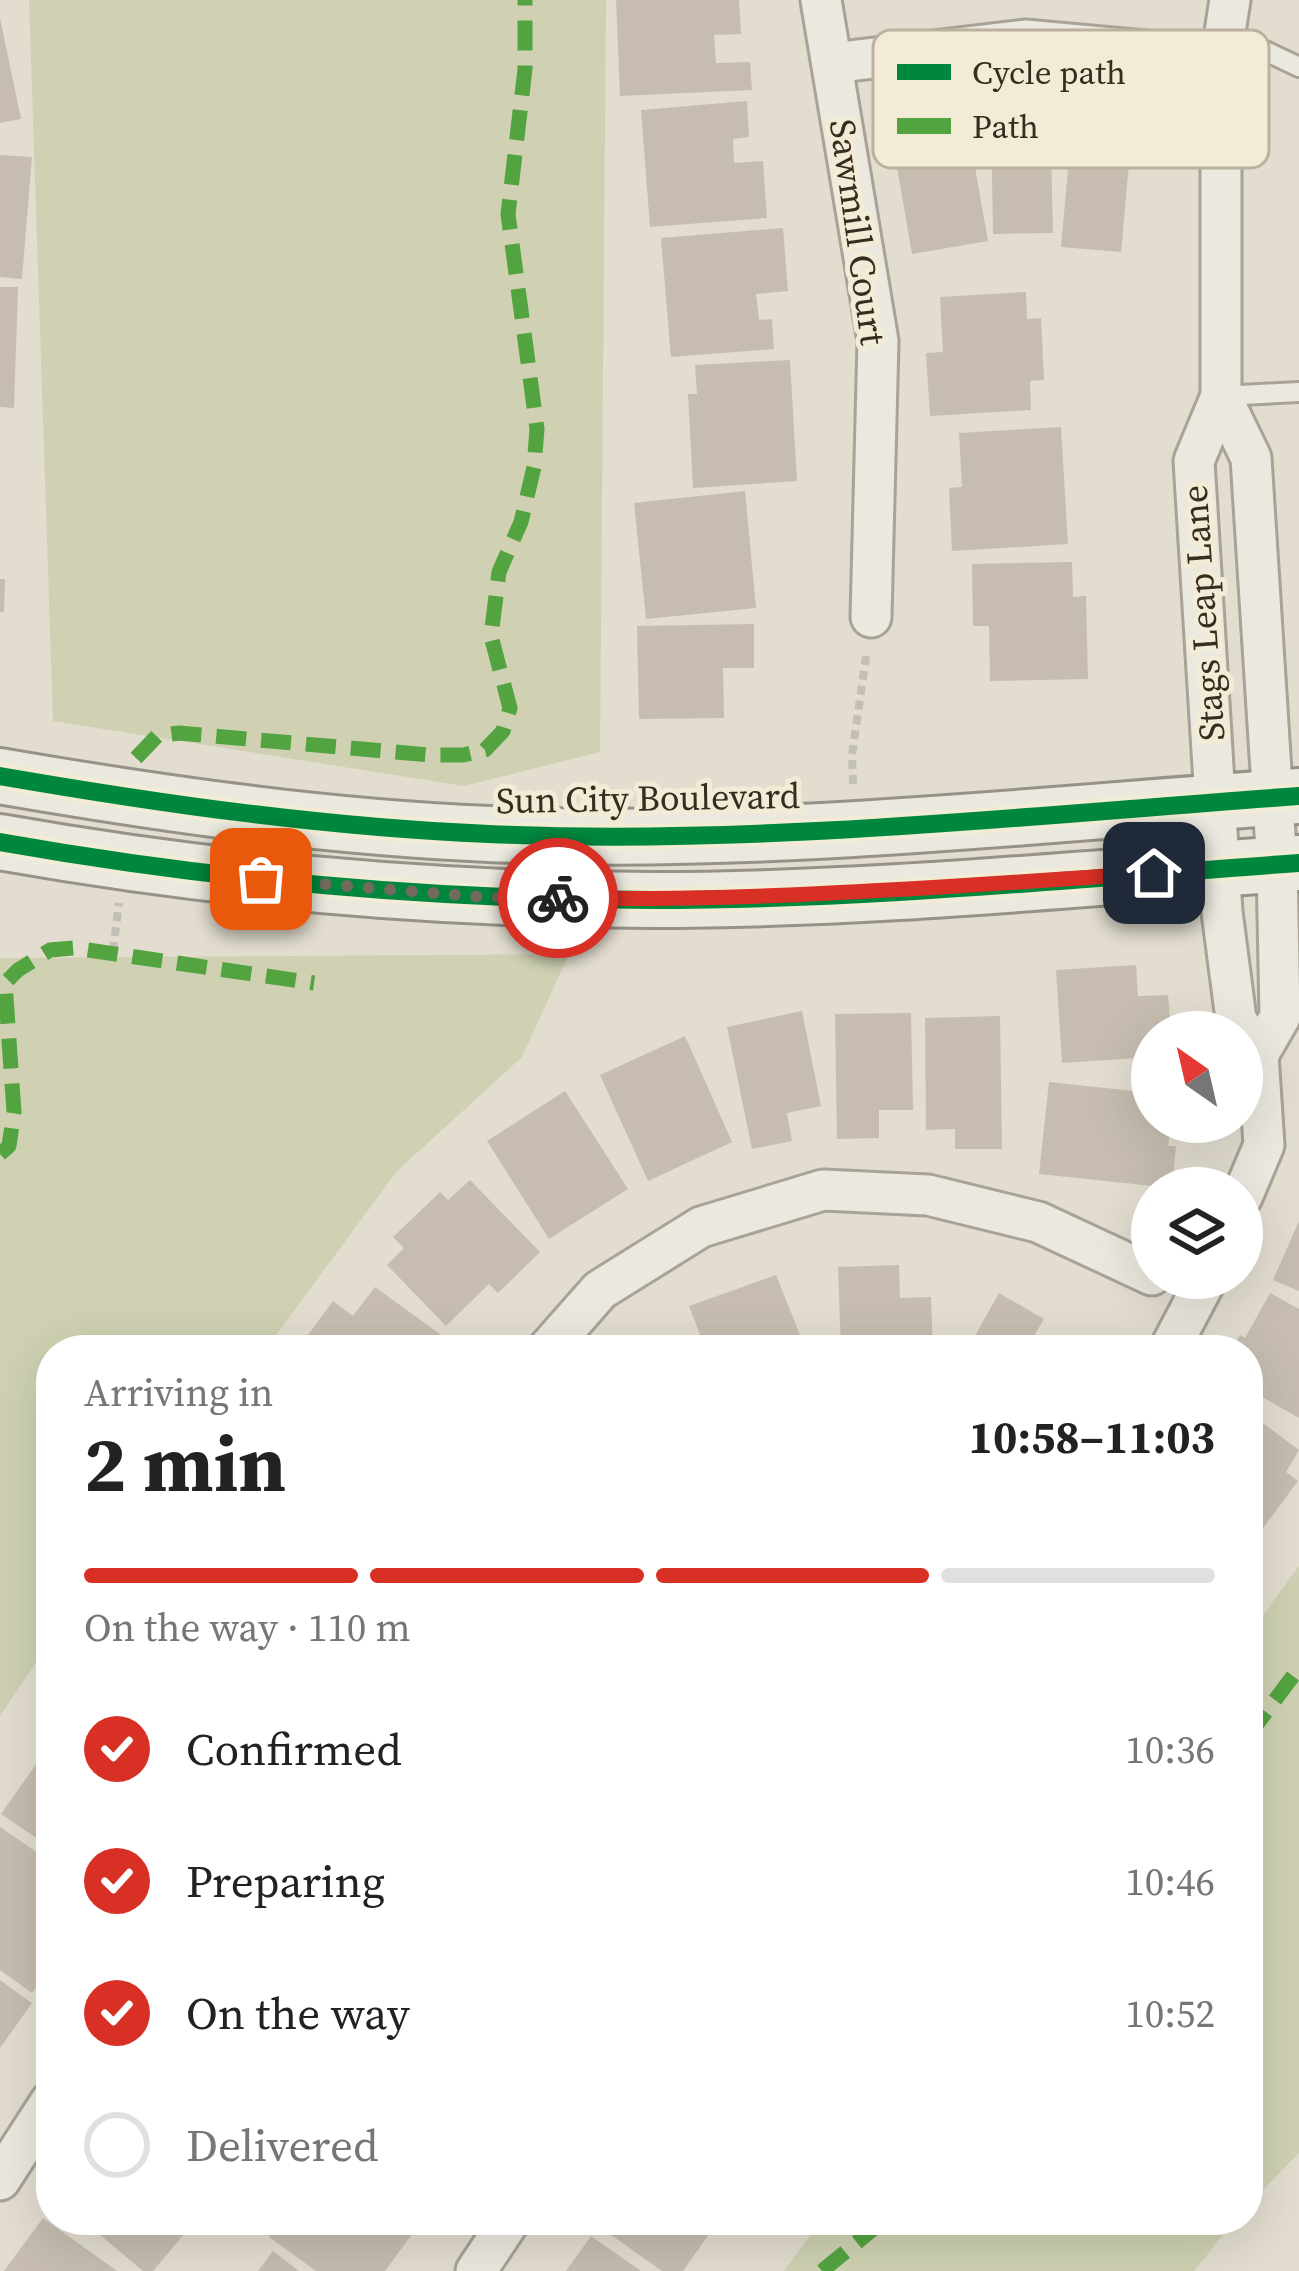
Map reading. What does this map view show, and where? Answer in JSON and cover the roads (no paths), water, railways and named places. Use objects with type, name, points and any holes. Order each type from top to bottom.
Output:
[{"type":"street","name":"Sawmill Court","points":[[821,0],[878,341],[871,617]]},
{"type":"street","points":[[832,63],[873,58]]},
{"type":"street","name":"Stags Leap Lane","points":[[1223,168],[1221,396],[1194,461],[1217,835],[1236,1011]]},
{"type":"street","name":"Stags Leap Lane","points":[[1221,396],[1251,458],[1285,830],[1280,1017],[1263,1046]]},
{"type":"street","name":"Sun City Boulevard","points":[[0,776],[131,799],[271,816],[490,834],[660,835],[856,827],[1217,835]]},
{"type":"street","name":"Sun City Boulevard","points":[[0,842],[124,864],[482,897],[656,900],[837,894],[1217,835],[1285,830]]},
{"type":"street","points":[[1255,1167],[1264,1145],[1263,1130]]},
{"type":"street","points":[[560,1335],[601,1290],[701,1227],[823,1190],[928,1195],[1037,1222],[1131,1265]]},
{"type":"street","points":[[1177,1335],[1197,1299]]},
{"type":"street","points":[[0,2180],[36,2124]]},
{"type":"street","points":[[476,2271],[500,2235]]},
{"type":"lane","points":[[1269,53],[1299,68]]},
{"type":"lane","points":[[1221,396],[1299,392]]}]
